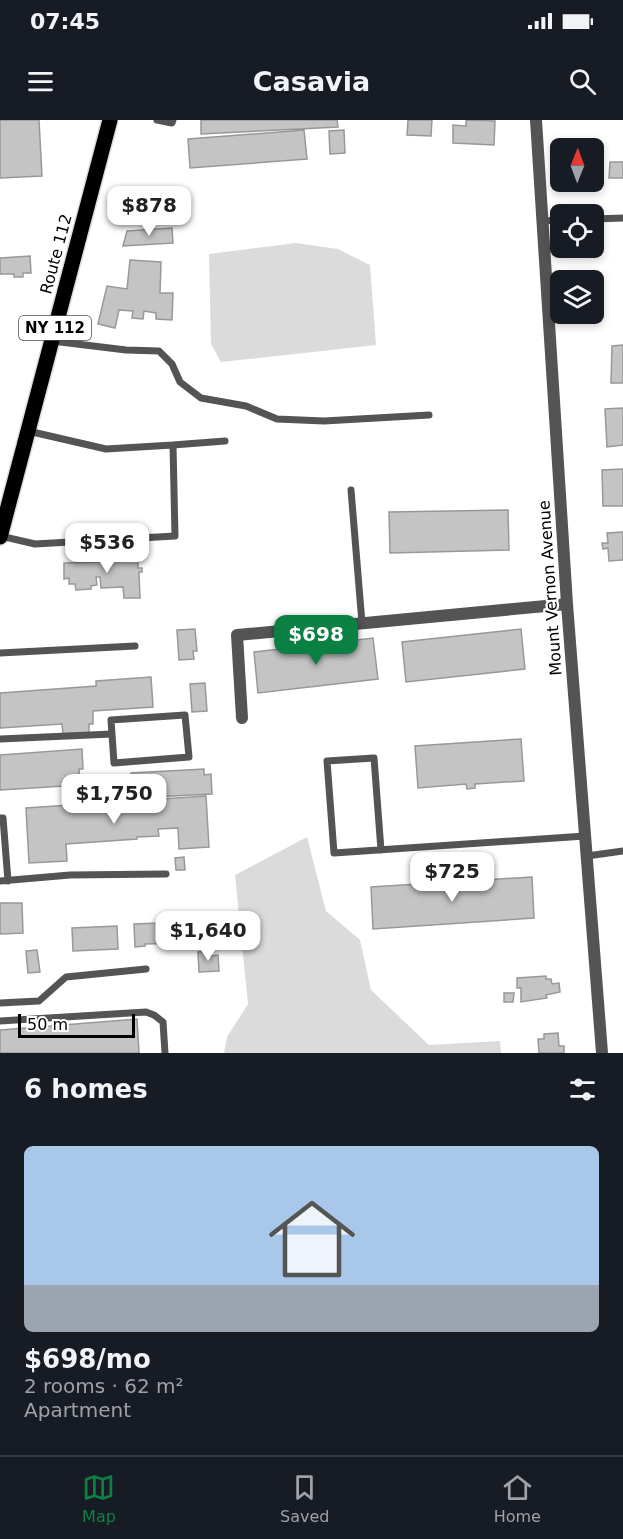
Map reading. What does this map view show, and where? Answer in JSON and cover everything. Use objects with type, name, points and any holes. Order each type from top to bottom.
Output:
[{"type":"main road","name":"Route 112","points":[[0,537],[5,502],[28,431],[111,120]]},
{"type":"street","name":"Mount Vernon Avenue","points":[[536,120],[567,604],[602,1053]]},
{"type":"street","points":[[242,718],[237,635],[567,604]]},
{"type":"lane","points":[[157,120],[172,123],[173,120]]},
{"type":"lane","points":[[604,219],[623,218]]},
{"type":"lane","points":[[542,221],[550,221]]},
{"type":"lane","points":[[52,341],[126,350],[159,351],[172,364],[180,382],[201,398],[246,406],[277,419],[324,421],[429,415]]},
{"type":"lane","points":[[28,431],[106,449],[225,441]]},
{"type":"lane","points":[[0,537],[35,544],[175,536],[173,445]]},
{"type":"lane","points":[[351,490],[362,623]]},
{"type":"lane","points":[[0,653],[135,646]]},
{"type":"lane","points":[[185,715],[189,757],[114,764],[112,734],[111,720],[185,715]]},
{"type":"lane","points":[[0,739],[112,734]]},
{"type":"lane","points":[[381,850],[374,758],[327,761],[334,853],[381,850],[585,836]]},
{"type":"lane","points":[[0,818],[3,818],[4,881],[70,875],[166,874]]},
{"type":"lane","points":[[587,856],[623,851]]},
{"type":"lane","points":[[0,1003],[39,1001],[66,977],[146,969]]},
{"type":"lane","points":[[0,1021],[146,1012],[163,1022],[165,1053]]},
{"type":"shaded area","points":[[296,243],[338,249],[370,265],[376,345],[221,362],[211,344],[209,254]]},
{"type":"shaded area","points":[[307,837],[326,911],[360,940],[371,990],[429,1045],[500,1041],[501,1053],[224,1053],[227,1037],[248,1004],[235,875]]},
{"type":"building","points":[[0,120],[39,120],[42,176],[0,178]]},
{"type":"building","points":[[201,120],[337,120],[338,127],[201,134]]},
{"type":"building","points":[[408,120],[432,120],[431,136],[407,135]]},
{"type":"building","points":[[466,120],[495,121],[494,145],[453,143],[453,125],[466,126]]},
{"type":"building","points":[[304,130],[307,159],[190,168],[188,139]]},
{"type":"building","points":[[344,130],[345,153],[330,154],[329,131]]},
{"type":"building","points":[[610,162],[623,162],[623,178],[609,178]]},
{"type":"building","points":[[172,228],[173,243],[123,246],[127,231]]},
{"type":"building","points":[[30,256],[31,273],[23,273],[23,277],[14,277],[14,274],[0,274],[0,258]]},
{"type":"building","points":[[130,260],[161,262],[160,293],[173,293],[172,320],[156,319],[156,313],[144,311],[143,319],[132,318],[133,311],[119,310],[115,328],[98,324],[107,286],[127,289]]},
{"type":"building","points":[[623,345],[623,383],[611,383],[612,346]]},
{"type":"building","points":[[623,408],[623,445],[607,447],[605,409]]},
{"type":"building","points":[[623,469],[623,506],[603,506],[602,470]]},
{"type":"building","points":[[508,510],[509,550],[390,553],[389,512]]},
{"type":"building","points":[[623,532],[623,560],[609,561],[608,548],[603,549],[602,543],[608,543],[607,533]]},
{"type":"building","points":[[138,554],[138,568],[142,568],[142,572],[139,572],[140,598],[124,598],[123,587],[101,588],[100,577],[96,577],[97,585],[91,586],[91,589],[76,590],[75,584],[69,584],[69,578],[64,579],[64,563],[100,562],[99,556]]},
{"type":"building","points":[[195,629],[197,651],[193,651],[194,659],[179,660],[177,630]]},
{"type":"building","points":[[521,629],[525,669],[406,682],[402,642]]},
{"type":"building","points":[[373,638],[378,679],[258,693],[254,652]]},
{"type":"building","points":[[151,677],[153,707],[93,711],[93,724],[89,724],[89,733],[63,734],[62,724],[0,728],[0,693],[96,686],[96,681]]},
{"type":"building","points":[[205,683],[207,711],[192,712],[190,684]]},
{"type":"building","points":[[521,739],[524,781],[475,784],[475,788],[467,789],[466,784],[418,788],[415,746]]},
{"type":"building","points":[[82,749],[83,769],[79,769],[80,785],[0,790],[0,755]]},
{"type":"building","points":[[204,769],[204,775],[211,774],[212,794],[132,798],[131,773]]},
{"type":"building","points":[[94,793],[95,803],[64,804],[64,795]]},
{"type":"building","points":[[206,796],[209,847],[179,849],[178,828],[158,829],[159,836],[66,844],[67,861],[29,863],[26,808]]},
{"type":"building","points":[[184,857],[185,870],[176,870],[175,858]]},
{"type":"building","points":[[532,877],[534,918],[373,929],[371,887]]},
{"type":"building","points":[[0,903],[22,903],[23,933],[0,934]]},
{"type":"building","points":[[186,922],[186,935],[183,935],[183,943],[145,944],[145,946],[135,947],[134,924]]},
{"type":"building","points":[[117,926],[118,949],[73,951],[72,928]]},
{"type":"building","points":[[37,950],[40,972],[28,973],[26,951]]},
{"type":"building","points":[[211,951],[211,956],[218,955],[219,971],[199,972],[198,952]]},
{"type":"building","points":[[546,976],[546,979],[551,979],[552,984],[559,983],[560,992],[546,995],[547,998],[521,1002],[521,988],[517,988],[517,978]]},
{"type":"building","points":[[504,993],[514,993],[513,1002],[504,1002]]},
{"type":"building","points":[[137,1019],[139,1053],[0,1053],[0,1030]]},
{"type":"building","points":[[558,1033],[559,1046],[564,1046],[564,1053],[539,1053],[538,1039],[544,1039],[544,1034]]}]
